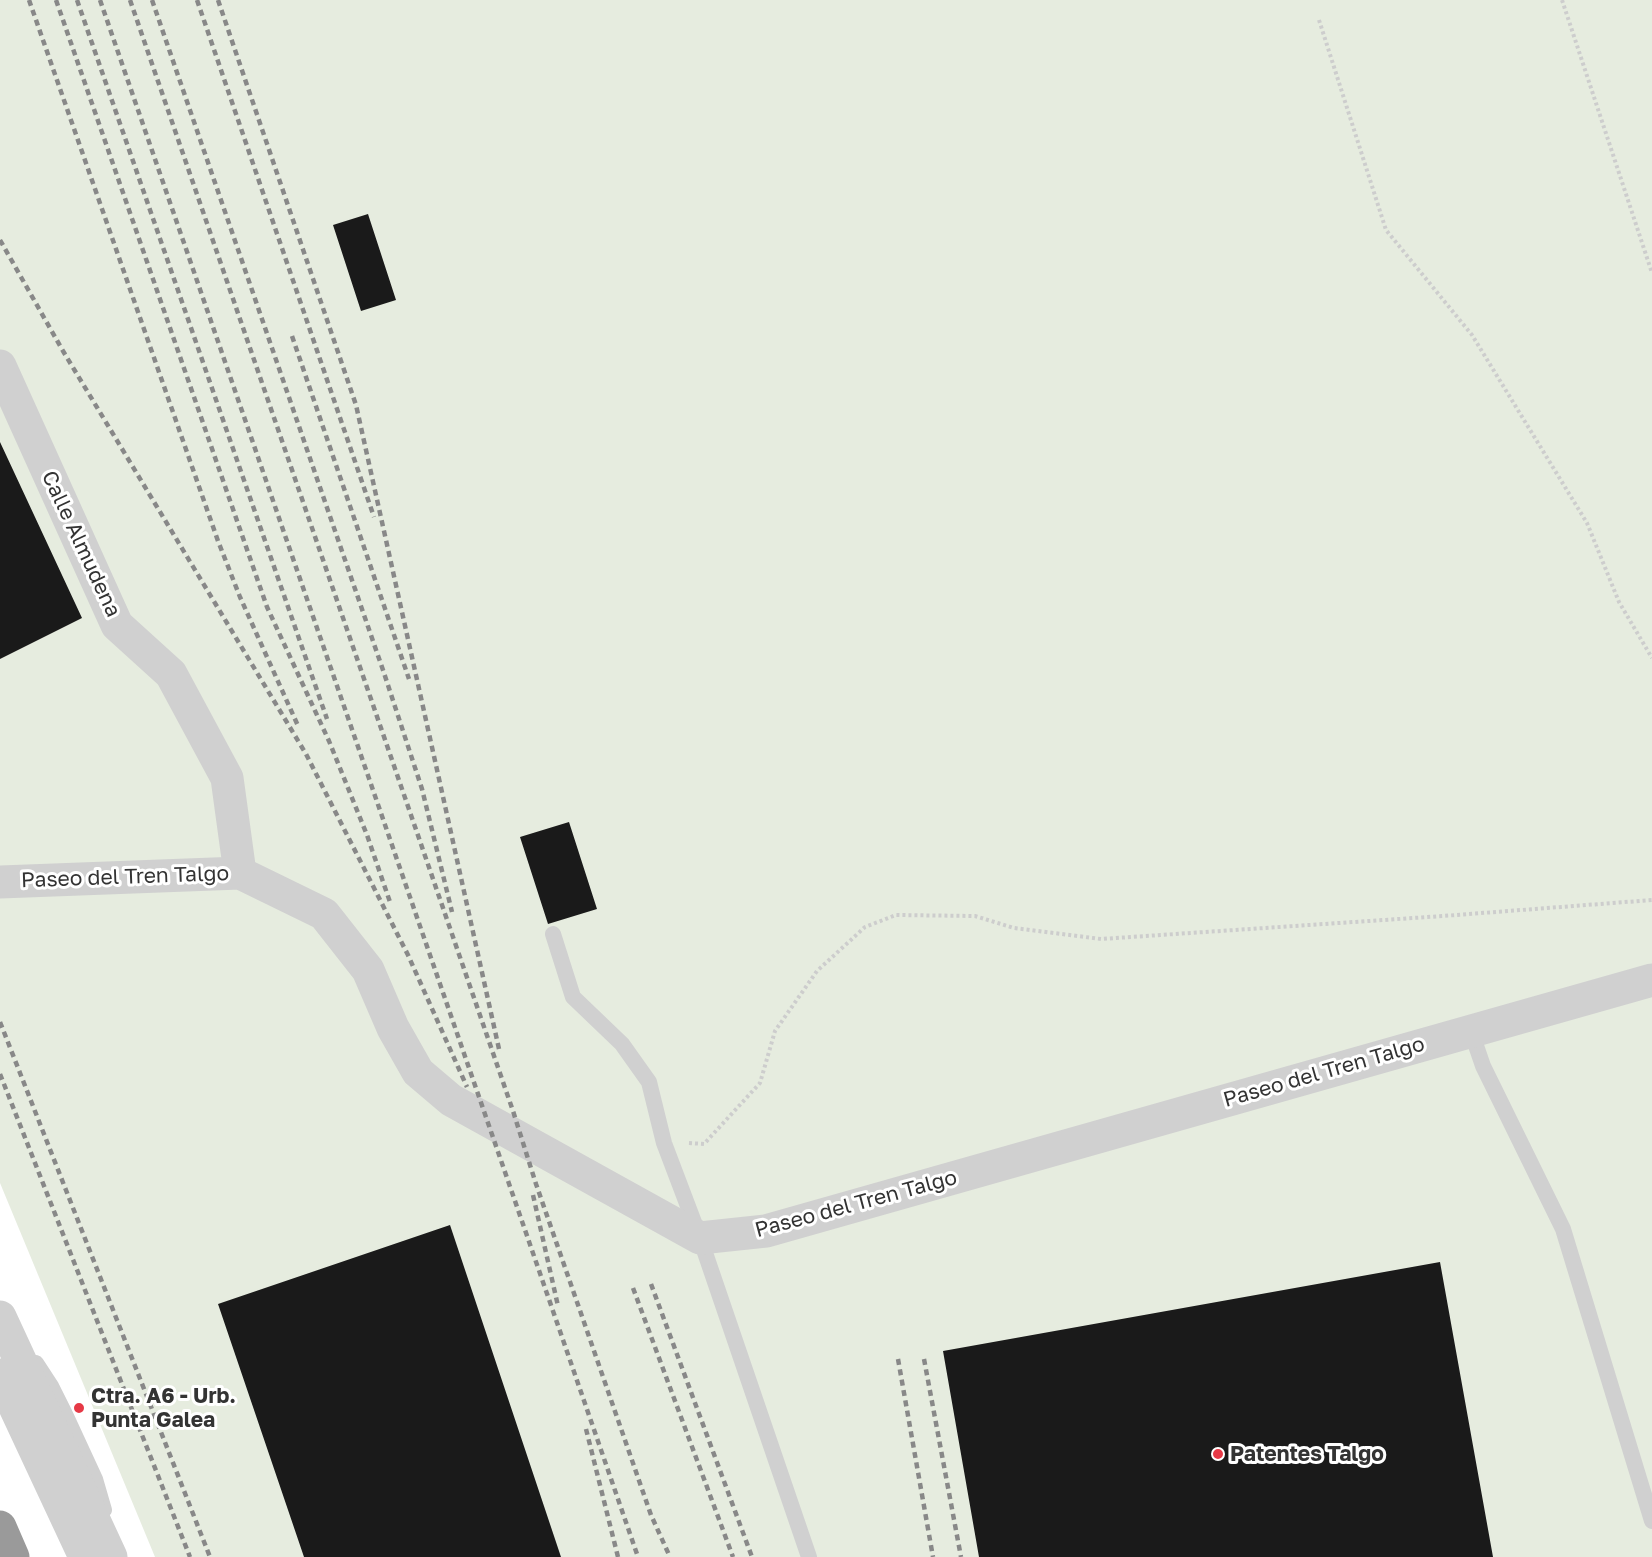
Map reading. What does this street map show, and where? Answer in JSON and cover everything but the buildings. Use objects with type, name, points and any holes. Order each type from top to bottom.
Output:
[{"type":"highway","points":[[0,1527],[13,1557]]},
{"type":"street","name":"Calle Almudena","points":[[0,366],[117,625],[171,674],[227,778],[240,873]]},
{"type":"street","name":"Paseo del Tren Talgo","points":[[0,882],[240,873],[324,914],[368,970],[393,1028],[418,1071],[451,1100],[700,1238],[766,1231],[1652,980]]},
{"type":"street","points":[[0,1317],[111,1557]]},
{"type":"street","points":[[0,1375],[85,1557]]},
{"type":"lane","points":[[552,934],[573,997],[622,1044],[650,1082],[664,1143],[700,1238],[809,1557]]},
{"type":"lane","points":[[1471,1031],[1483,1066],[1563,1229],[1652,1521]]},
{"type":"lane","points":[[0,1309],[51,1386],[65,1414],[95,1479],[117,1557]]},
{"type":"path","points":[[1562,0],[1652,273]]},
{"type":"path","points":[[1319,20],[1386,230],[1472,335],[1587,523],[1618,602],[1652,658]]},
{"type":"path","points":[[664,1143],[704,1144],[760,1083],[775,1031],[817,971],[865,927],[896,915],[975,916],[1014,928],[1101,939],[1652,900]]},
{"type":"shaded area","points":[[0,0],[1652,0],[1652,1557],[155,1557],[0,1183]]},
{"type":"railway","points":[[29,0],[218,541],[240,597],[299,728]]},
{"type":"railway","points":[[56,0],[267,607],[329,741],[367,835],[391,905]]},
{"type":"railway","points":[[77,0],[327,719]]},
{"type":"railway","points":[[100,0],[638,1557]]},
{"type":"railway","points":[[130,0],[513,1111],[536,1184],[651,1515],[670,1557]]},
{"type":"railway","points":[[152,0],[384,673],[422,789],[452,912]]},
{"type":"railway","points":[[197,0],[374,517]]},
{"type":"railway","points":[[218,0],[356,405],[499,1049]]},
{"type":"railway","points":[[0,240],[63,351],[306,754],[408,955],[467,1087]]},
{"type":"railway","points":[[292,336],[409,679]]},
{"type":"railway","points":[[0,1022],[210,1557]]},
{"type":"railway","points":[[0,1074],[190,1557]]},
{"type":"railway","points":[[533,1195],[558,1306]]},
{"type":"railway","points":[[651,1284],[752,1557]]},
{"type":"railway","points":[[633,1288],[733,1557]]},
{"type":"railway","points":[[898,1359],[933,1557]]},
{"type":"railway","points":[[924,1359],[961,1557]]},
{"type":"railway","points":[[586,1429],[618,1557]]},
{"type":"place","name":"Ctra. A6 - Urb. Punta Galea","points":[[79,1408]]},
{"type":"place","name":"Patentes Talgo","points":[[1218,1454]]}]
